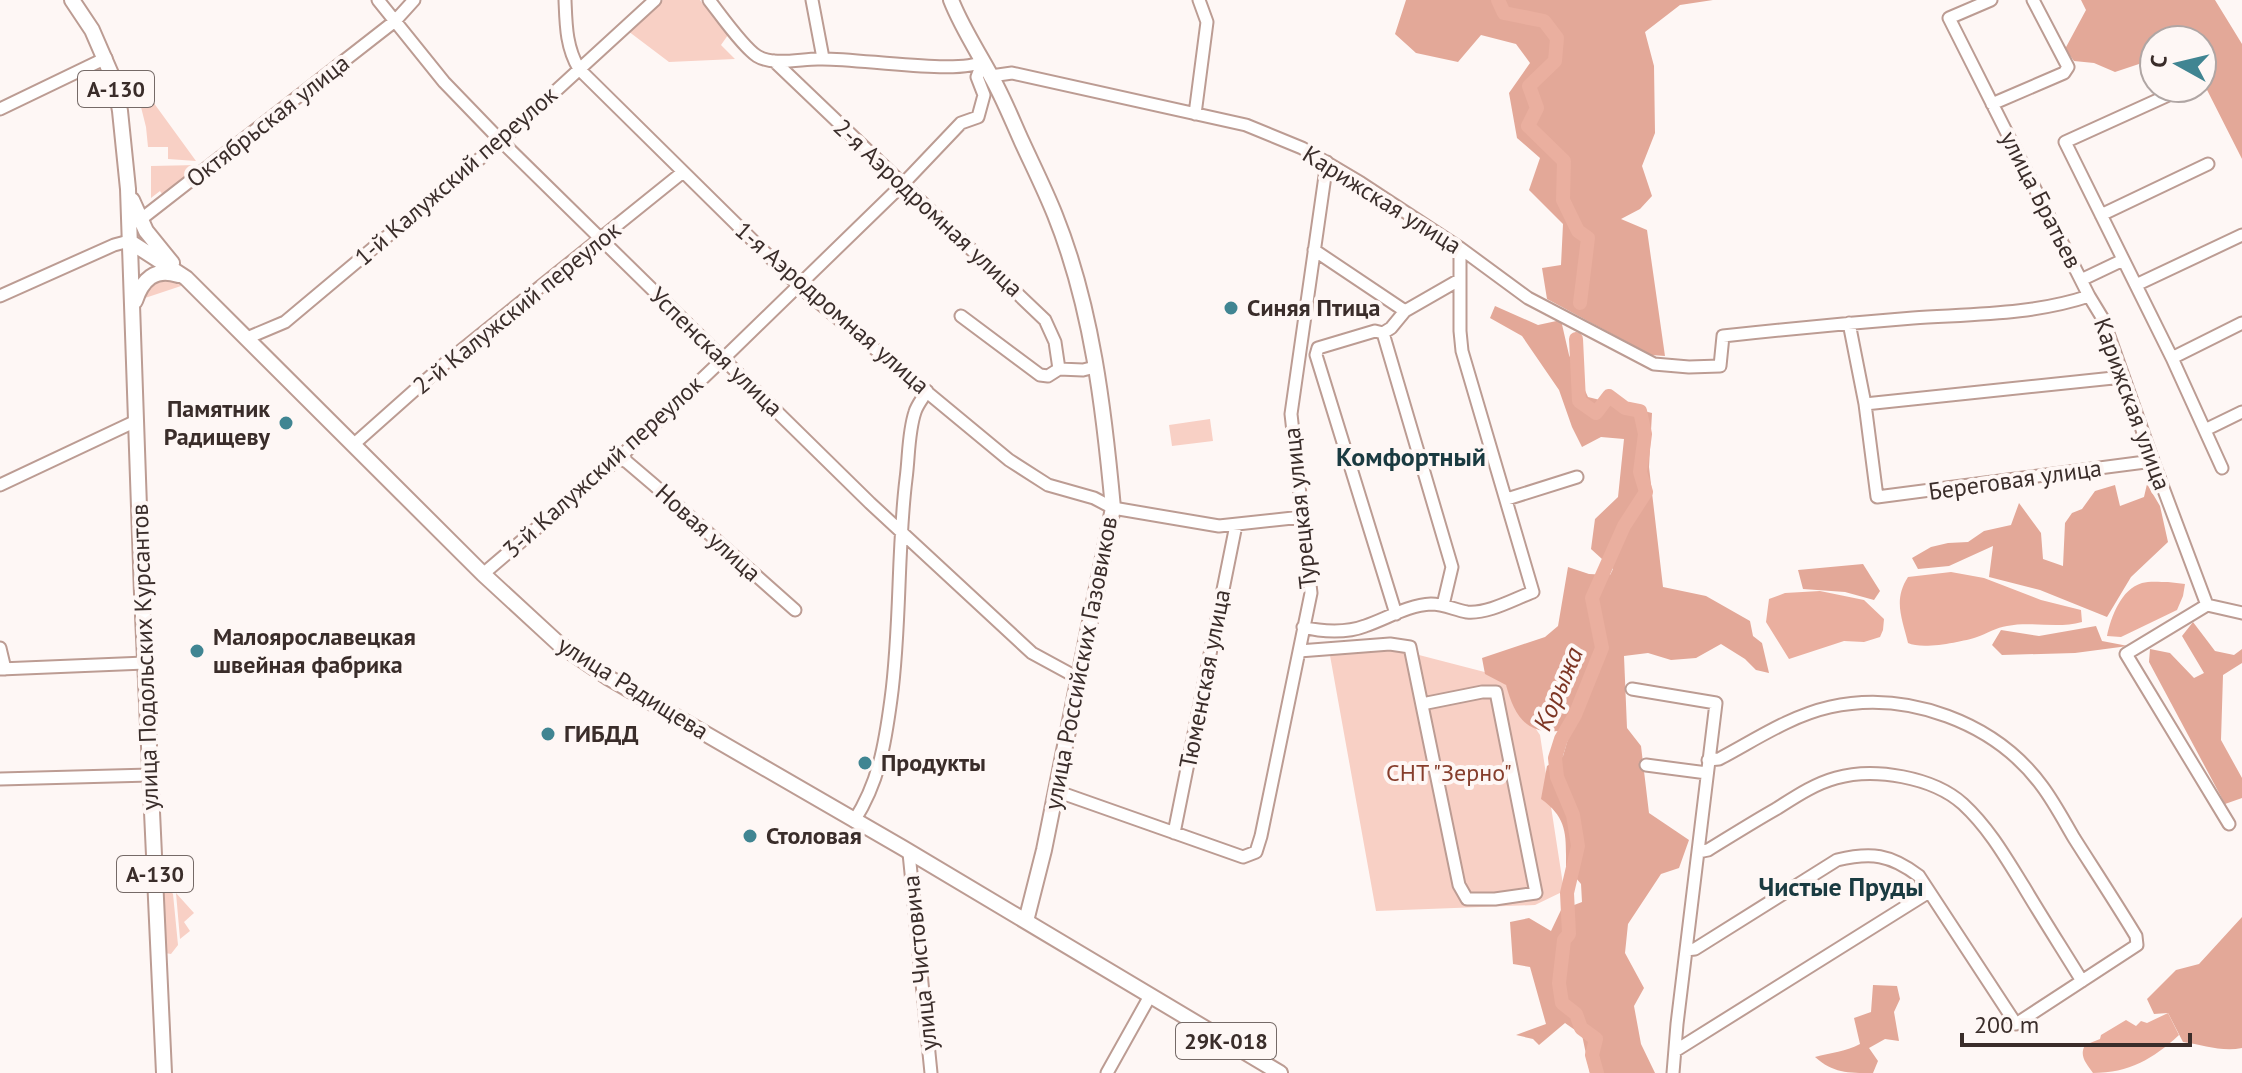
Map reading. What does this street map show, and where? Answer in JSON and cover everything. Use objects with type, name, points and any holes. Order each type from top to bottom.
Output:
[{"type":"main road","name":"А-130","points":[[72,0],[106,58],[118,96],[128,189],[129,241]]},
{"type":"main road","name":"улица Российских Газовиков","points":[[951,0],[967,36],[991,76],[1054,214],[1071,260],[1095,367],[1113,508],[1056,791],[1026,921]]},
{"type":"main road","points":[[128,189],[152,240],[186,278]]},
{"type":"main road","name":"улица Радищева","points":[[129,241],[186,278],[483,574],[548,635],[583,661],[1026,921],[1172,1009],[1260,1068]]},
{"type":"main road","name":"улица Подольских Курсантов","points":[[129,241],[164,1073]]},
{"type":"main road","points":[[132,314],[138,292],[153,275],[170,272],[186,278]]},
{"type":"main road","name":"29К-018","points":[[1260,1068],[1280,1073]]},
{"type":"street","name":"Успенская улица","points":[[378,0],[444,82],[600,240],[1032,653],[1078,678]]},
{"type":"street","name":"Октябрьская улица","points":[[140,220],[395,21],[414,0]]},
{"type":"street","points":[[565,0],[570,54],[579,69]]},
{"type":"street","name":"1-й Калужский переулок","points":[[247,338],[285,322],[501,141],[655,0]]},
{"type":"street","name":"2-я Аэродромная улица","points":[[709,0],[758,56],[774,61],[1045,320],[1055,342],[1059,369]]},
{"type":"street","points":[[812,0],[823,58]]},
{"type":"street","points":[[1195,114],[1207,22],[1199,0]]},
{"type":"street","name":"улица Братьев","points":[[1991,0],[1949,18],[2089,296]]},
{"type":"street","name":"улица Братьев","points":[[1992,104],[2064,73],[2068,67],[2033,0]]},
{"type":"street","points":[[0,109],[106,58]]},
{"type":"street","points":[[774,61],[823,58],[948,67],[975,66],[983,61]]},
{"type":"street","name":"3-й Калужский переулок","points":[[483,574],[619,458],[800,287],[961,123],[978,117],[984,95],[977,77],[983,61]]},
{"type":"street","name":"1-я Аэродромная улица","points":[[579,69],[800,287],[1009,460],[1048,485],[1094,498],[1113,508],[1219,526],[1302,517]]},
{"type":"street","name":"Карижская улица","points":[[991,76],[1012,73],[1246,125],[1302,148],[1460,248],[1528,298],[1654,364],[1720,366],[1723,336],[2031,310],[2062,305],[2089,296],[2103,319],[2207,605]]},
{"type":"street","points":[[2149,104],[2065,142],[2172,358],[2222,468]]},
{"type":"street","name":"Турецкая улица","points":[[1174,833],[1243,857],[1256,852],[1261,836],[1311,593],[1291,414],[1327,162]]},
{"type":"street","points":[[2101,215],[2208,164]]},
{"type":"street","name":"2-й Калужский переулок","points":[[353,445],[443,365],[683,172]]},
{"type":"street","points":[[2136,285],[2242,235]]},
{"type":"street","points":[[0,296],[129,241]]},
{"type":"street","points":[[1303,627],[1327,631],[1363,628],[1429,604],[1468,612],[1482,611],[1533,592],[1462,351],[1460,248]]},
{"type":"street","points":[[1314,250],[1405,311]]},
{"type":"street","points":[[2081,280],[2123,260]]},
{"type":"street","points":[[1396,614],[1316,355],[1318,348],[1375,331],[1383,333],[1405,311],[1459,280]]},
{"type":"street","points":[[961,316],[1040,375],[1048,376],[1059,369],[1095,367]]},
{"type":"street","points":[[1849,323],[1865,404],[2123,377]]},
{"type":"street","points":[[2172,358],[2242,323]]},
{"type":"street","points":[[1383,333],[1452,567],[1443,605]]},
{"type":"street","points":[[854,821],[878,774],[887,731],[897,642],[901,531],[913,419],[927,391]]},
{"type":"street","name":"Береговая улица","points":[[1865,404],[1877,497],[2153,461]]},
{"type":"street","points":[[2205,430],[2242,412]]},
{"type":"street","points":[[0,485],[136,421]]},
{"type":"street","name":"Новая улица","points":[[619,458],[654,485],[795,610]]},
{"type":"street","points":[[1507,499],[1577,477]]},
{"type":"street","name":"Тюменская улица","points":[[1174,833],[1236,525]]},
{"type":"street","points":[[2229,824],[2126,654],[2207,605],[2242,613]]},
{"type":"street","points":[[1299,651],[1390,644],[1410,647],[1459,885],[1467,899],[1495,899],[1536,893],[1496,692],[1422,704]]},
{"type":"street","points":[[0,648],[2,669],[145,663]]},
{"type":"street","points":[[1632,689],[1716,703],[1673,1073]]},
{"type":"street","points":[[1686,950],[1695,949],[1837,860],[1861,854],[1886,857],[1919,876],[2016,1024],[2137,945],[2136,936],[2041,785],[1991,738],[1962,722],[1929,710],[1894,704],[1829,707],[1791,720],[1719,759],[1708,760]]},
{"type":"street","points":[[1646,765],[1707,773]]},
{"type":"street","points":[[1698,852],[1708,850],[1807,790],[1834,778],[1859,773],[1884,773],[1910,779],[1943,791],[1961,802],[1976,818],[1996,842],[2082,981]]},
{"type":"street","points":[[0,779],[150,775]]},
{"type":"street","points":[[1056,791],[1174,833]]},
{"type":"street","name":"улица Чистовича","points":[[909,853],[931,1073]]},
{"type":"street","points":[[1675,1051],[1929,892]]},
{"type":"street","points":[[1107,1073],[1150,996]]},
{"type":"green space","points":[[663,0],[700,0],[728,35],[721,45],[735,59],[669,62],[628,31]]},
{"type":"green space","points":[[135,83],[140,84],[196,161],[168,159],[168,147],[148,147]]},
{"type":"green space","points":[[151,166],[199,167],[162,194],[160,191],[151,198]]},
{"type":"green space","points":[[175,277],[184,285],[142,299],[143,292],[156,278]]},
{"type":"green space","points":[[1210,419],[1213,441],[1172,446],[1169,425]]},
{"type":"green space","name":"СНТ \"Зерно\"","points":[[1392,648],[1500,676],[1540,735],[1564,891],[1535,905],[1376,911],[1329,650]]},
{"type":"green space","points":[[169,889],[173,894],[178,945],[171,954],[165,953],[162,890]]},
{"type":"green space","points":[[176,893],[194,913],[184,922],[190,931],[180,939]]},
{"type":"shaded area","points":[[1406,0],[1713,0],[1680,5],[1645,32],[1654,66],[1655,133],[1642,166],[1652,196],[1640,209],[1621,219],[1647,230],[1665,356],[1651,355],[1547,299],[1542,268],[1561,265],[1563,224],[1529,190],[1540,158],[1517,138],[1509,93],[1530,63],[1516,44],[1481,35],[1458,62],[1416,53],[1395,34]]},
{"type":"shaded area","points":[[2081,0],[2215,0],[2242,44],[2242,159],[2214,104],[2218,104],[2218,24],[2138,24],[2138,64],[2115,72],[2094,63],[2074,61],[2065,49],[2086,10]]},
{"type":"shaded area","points":[[1495,306],[1538,325],[1561,320],[1569,355],[1588,397],[1652,413],[1649,467],[1663,587],[1706,596],[1750,621],[1753,636],[1762,643],[1769,673],[1756,670],[1721,644],[1696,658],[1671,660],[1648,653],[1624,656],[1627,728],[1641,746],[1649,813],[1689,840],[1679,868],[1661,874],[1628,924],[1625,953],[1644,988],[1634,1006],[1641,1044],[1655,1073],[1590,1073],[1582,1035],[1565,1023],[1539,1045],[1533,1039],[1516,1035],[1546,1024],[1530,967],[1513,964],[1510,922],[1529,918],[1551,931],[1561,910],[1582,902],[1581,884],[1566,866],[1564,828],[1556,813],[1541,799],[1547,766],[1563,756],[1568,739],[1559,731],[1538,730],[1529,726],[1517,713],[1506,685],[1485,674],[1482,658],[1545,637],[1558,626],[1568,567],[1589,574],[1610,575],[1613,569],[1591,549],[1595,519],[1618,497],[1624,439],[1601,437],[1582,447],[1559,390],[1522,336],[1490,318]]},
{"type":"shaded area","points":[[2147,484],[2160,506],[2168,542],[2131,577],[2107,617],[2040,590],[1989,577],[1993,546],[1949,566],[1918,569],[1912,558],[1931,547],[1968,542],[1984,531],[2011,525],[2019,503],[2041,533],[2043,559],[2063,566],[2065,523],[2072,513],[2082,509],[2095,491],[2115,485],[2120,506],[2144,497]]},
{"type":"shaded area","points":[[1863,564],[1880,591],[1874,600],[1845,592],[1803,589],[1798,570]]},
{"type":"shaded area","points":[[1951,572],[1984,578],[2041,600],[2081,610],[2082,622],[2007,626],[1970,639],[1942,644],[1923,646],[1908,643],[1901,617],[1903,585],[1908,577]]},
{"type":"shaded area","points":[[2142,583],[2185,584],[2177,610],[2121,637],[2107,636],[2114,612],[2128,591]]},
{"type":"shaded area","points":[[1820,591],[1864,600],[1884,619],[1880,637],[1864,642],[1844,641],[1789,659],[1766,622],[1769,599],[1785,593]]},
{"type":"shaded area","points":[[2193,622],[2215,651],[2234,655],[2242,649],[2242,663],[2223,675],[2221,740],[2242,778],[2242,798],[2225,804],[2149,662],[2150,649],[2170,653],[2194,678],[2204,673],[2182,636]]},
{"type":"shaded area","points":[[2096,626],[2102,641],[2128,646],[2075,653],[2002,655],[1992,645],[2001,630],[2039,636]]},
{"type":"shaded area","points":[[2242,917],[2242,1048],[2220,1049],[2183,1042],[2168,1013],[2154,1014],[2147,999],[2176,970],[2199,964]]},
{"type":"shaded area","points":[[1873,985],[1897,986],[1900,999],[1894,1012],[1899,1041],[1885,1039],[1869,1048],[1878,1061],[1873,1073],[1848,1072],[1828,1066],[1815,1057],[1860,1044],[1854,1018],[1871,1012]]},
{"type":"shaded area","points":[[2168,1013],[2179,1035],[2169,1044],[2140,1063],[2093,1073],[2083,1056],[2085,1045],[2100,1039],[2101,1035],[2126,1020],[2136,1026],[2141,1021],[2147,1023]]},
{"type":"waterway","name":"Корыжа","points":[[1498,0],[1504,13],[1544,21],[1557,38],[1555,61],[1529,86],[1537,108],[1528,126],[1564,161],[1563,200],[1578,231],[1588,238],[1580,303]]},
{"type":"waterway","name":"Корыжа","points":[[1576,339],[1579,401],[1596,413],[1609,396],[1625,408],[1640,411],[1645,434],[1640,472],[1646,492],[1624,526],[1592,598],[1602,648],[1555,758],[1557,777],[1573,815],[1578,846],[1567,893],[1569,934],[1564,940],[1559,983],[1562,1003],[1576,1014],[1581,1028],[1596,1039],[1592,1055],[1597,1073]]},
{"type":"place","name":"Синяя Птица","points":[[1231,308]]},
{"type":"place","name":"Памятник Радищеву","points":[[286,423]]},
{"type":"place","name":"Малоярославецкая швейная фабрика","points":[[197,651]]},
{"type":"place","name":"ГИБДД","points":[[548,734]]},
{"type":"place","name":"Продукты","points":[[865,763]]},
{"type":"place","name":"Столовая","points":[[750,836]]},
{"type":"district","name":"Комфортный","points":[[1411,457]]},
{"type":"district","name":"Чистые Пруды","points":[[1841,887]]}]
